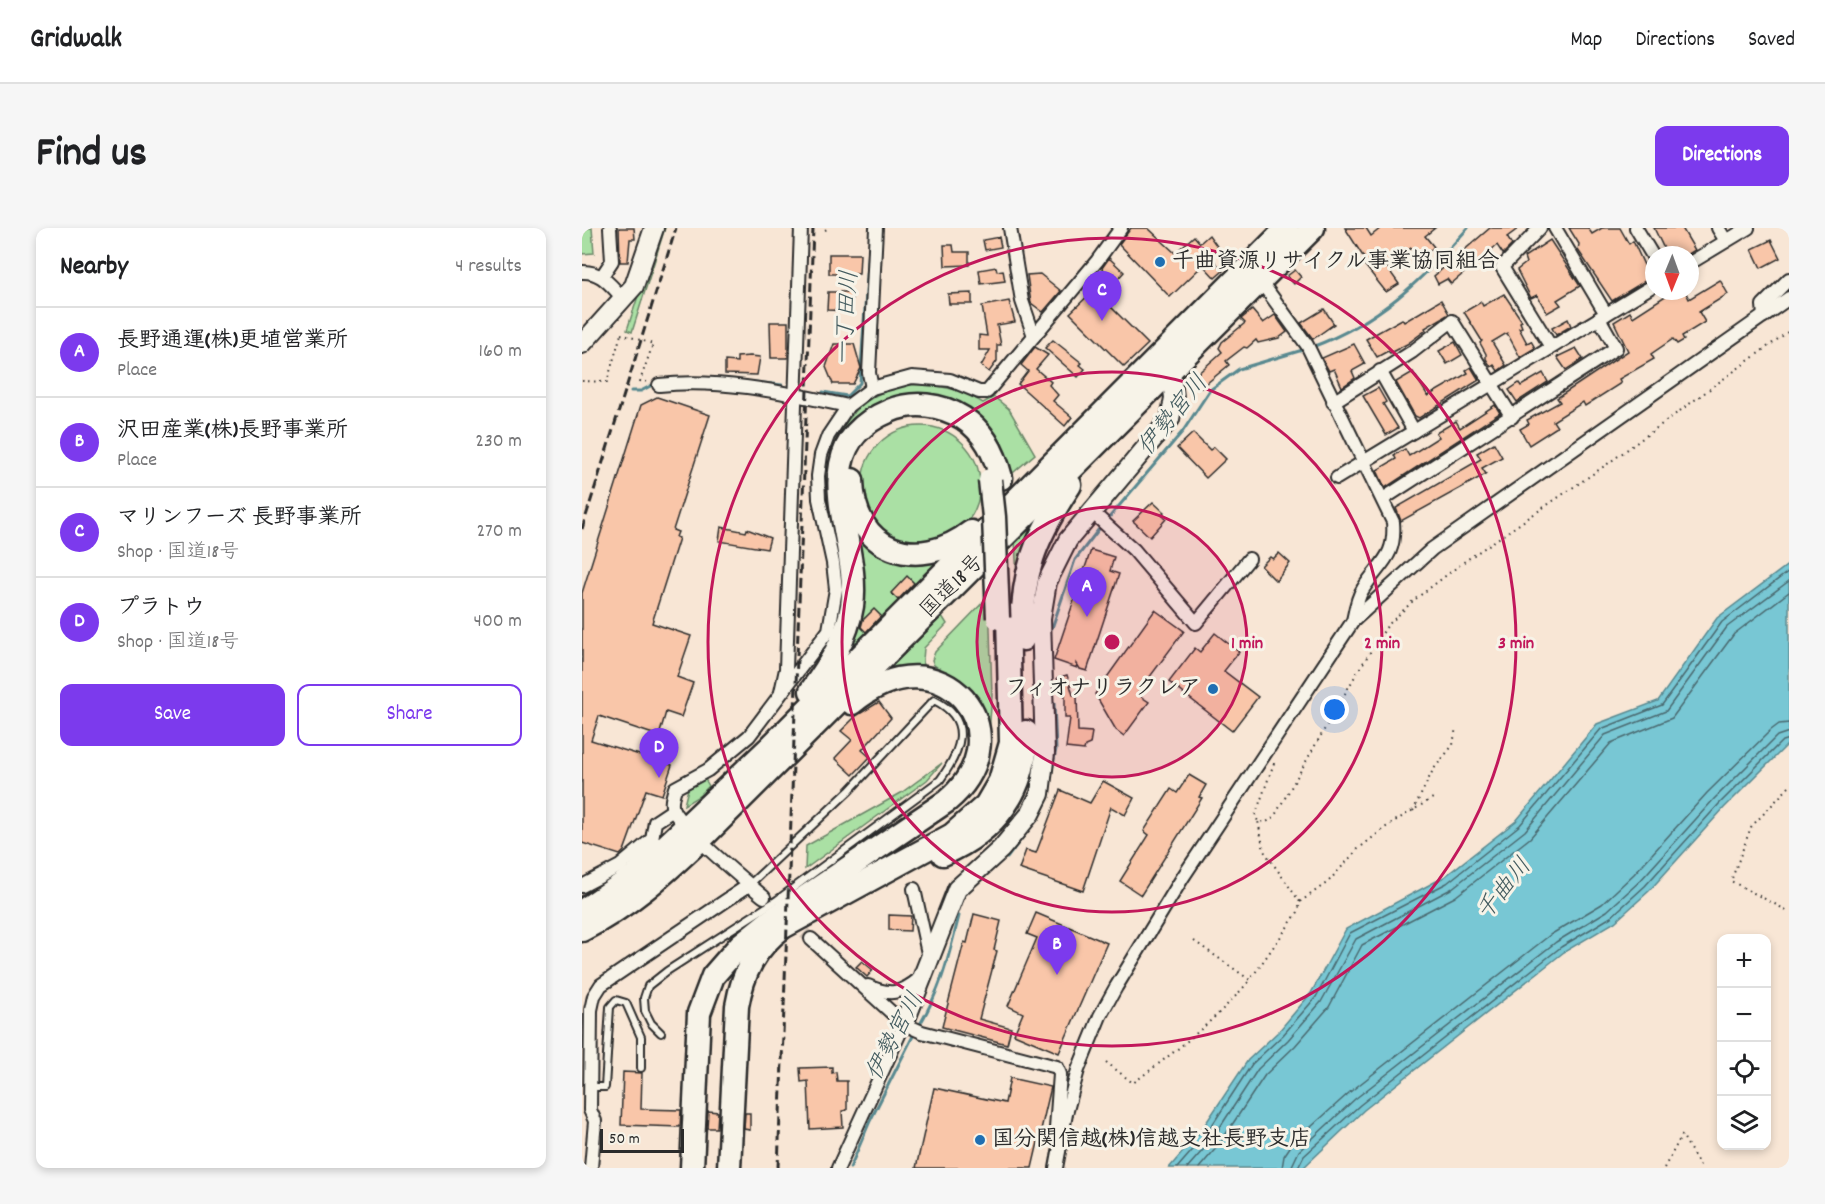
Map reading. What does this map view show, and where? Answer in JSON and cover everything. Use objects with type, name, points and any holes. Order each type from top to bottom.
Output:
[{"type":"highway","name":"国道18号","points":[[582,911],[616,891],[769,748],[1287,228]]},
{"type":"highway","name":"国道18号","points":[[582,930],[625,906],[650,887],[686,825],[761,779],[1171,371],[1259,279],[1313,228]]},
{"type":"highway","points":[[729,1168],[735,1029],[742,980],[760,947],[783,927],[952,835],[975,816],[990,799],[1006,768],[1011,742],[994,517],[995,479],[992,450],[975,427],[951,411],[938,406],[923,405],[897,408],[871,421],[856,436],[845,454],[838,482],[840,512],[853,577],[849,624],[828,666],[769,748]]},
{"type":"highway","points":[[995,479],[979,451],[962,432],[939,420],[912,418],[887,426],[868,442],[855,465],[852,492],[859,518],[875,538],[895,550],[924,554],[959,541],[1050,466]]},
{"type":"highway","points":[[813,910],[963,845],[989,826],[1011,798],[1022,769],[1026,737],[1022,608],[1029,562],[1052,511],[1110,431]]},
{"type":"highway","points":[[783,912],[934,832],[960,815],[980,794],[993,770],[1001,743],[1003,617]]},
{"type":"highway","points":[[692,1168],[699,1013],[704,995],[725,960],[757,930],[911,828],[958,793],[974,769],[978,756],[978,729],[968,705],[949,686],[924,677],[898,677],[885,681],[859,697],[761,779]]},
{"type":"street","points":[[602,276],[612,261],[610,228]]},
{"type":"street","points":[[582,344],[634,286],[654,228]]},
{"type":"street","points":[[780,696],[786,669],[801,228]]},
{"type":"street","points":[[872,388],[869,373],[876,228]]},
{"type":"street","points":[[1010,228],[1022,301],[1034,336]]},
{"type":"street","points":[[764,897],[686,825],[671,799],[675,788],[708,770],[749,736],[829,630],[836,589],[833,563],[819,499],[818,476],[821,455],[828,436],[848,406],[872,388],[899,379],[931,377],[987,392],[1121,228]]},
{"type":"street","points":[[1540,228],[1502,267],[1551,347]]},
{"type":"street","points":[[1383,499],[1616,348],[1602,316],[1555,228]]},
{"type":"street","points":[[1636,228],[1647,246]]},
{"type":"street","points":[[1718,228],[1726,241]]},
{"type":"street","points":[[1699,258],[1748,228]]},
{"type":"street","points":[[582,272],[593,272],[602,276],[623,298]]},
{"type":"street","points":[[1259,279],[1309,349],[1362,463],[1383,499],[1393,522],[1395,540],[1385,561],[1362,591],[1353,621]]},
{"type":"street","points":[[1764,316],[1763,305],[1789,279]]},
{"type":"street","points":[[1337,478],[1645,290]]},
{"type":"street","points":[[1057,1162],[1078,1070],[1100,1016],[1183,877],[1353,621],[1432,549],[1789,298]]},
{"type":"street","points":[[1333,402],[1412,352],[1452,321],[1512,417]]},
{"type":"street","points":[[838,1168],[913,1028],[926,967],[957,889],[1001,849],[1030,814],[1040,794],[1045,753],[1041,618],[1047,582],[1068,540],[1100,520],[1170,419],[1174,398],[1171,371]]},
{"type":"street","points":[[1380,371],[1414,430]]},
{"type":"street","points":[[659,385],[720,385],[795,394],[848,406]]},
{"type":"street","points":[[1100,520],[1134,550],[1196,623],[1249,559]]},
{"type":"street","points":[[582,886],[620,866],[652,839],[655,822],[686,825]]},
{"type":"street","points":[[591,1168],[595,1121],[586,1114],[590,1087],[591,1010],[594,996],[601,985],[749,885]]},
{"type":"street","points":[[856,980],[882,993],[892,994],[909,988],[926,967],[914,889]]},
{"type":"street","points":[[811,939],[913,1028],[1057,1067],[1060,1074],[1056,1133],[1057,1162]]},
{"type":"street","points":[[582,1000],[591,1010]]},
{"type":"lane","points":[[661,1033],[651,1023],[645,1011],[644,998],[648,986],[667,971],[777,900],[939,780],[955,759],[960,743],[955,716],[945,705],[934,700],[849,791],[749,885]]},
{"type":"lane","points":[[590,1087],[605,1087],[610,1007],[616,1000],[626,1003],[641,1037],[641,1068]]},
{"type":"path","points":[[1258,820],[1265,823],[1274,817],[1314,745],[1387,626],[1414,600],[1789,331]]},
{"type":"path","points":[[582,381],[607,382],[621,334],[653,344],[640,381]]},
{"type":"path","points":[[1413,812],[1433,770],[1453,745],[1456,727]]},
{"type":"path","points":[[1275,739],[1275,758],[1255,816],[1258,820],[1264,851],[1300,902]]},
{"type":"path","points":[[1789,787],[1751,827],[1731,881],[1784,909],[1789,914]]},
{"type":"path","points":[[1106,1062],[1133,1083],[1174,1053],[1223,1010],[1250,980],[1298,912],[1300,902],[1328,882],[1366,843],[1390,824],[1433,798]]},
{"type":"path","points":[[1194,942],[1250,980]]},
{"type":"path","points":[[1664,1168],[1682,1135],[1701,1168]]},
{"type":"green space","points":[[582,228],[592,228],[594,253],[582,254]]},
{"type":"green space","points":[[660,228],[665,228],[632,332],[627,330]]},
{"type":"green space","points":[[932,385],[962,391],[983,403],[994,397],[1009,409],[1035,454],[1007,478],[991,431],[896,399],[830,486],[829,497],[827,478],[829,460],[835,443],[853,414],[882,392],[899,386]]},
{"type":"green space","points":[[921,426],[944,430],[963,443],[976,462],[980,485],[976,508],[963,527],[944,540],[921,544],[898,540],[879,527],[866,508],[862,485],[866,462],[879,443],[898,430]]},
{"type":"green space","points":[[1046,507],[1017,583],[1015,537]]},
{"type":"green space","points":[[846,511],[879,547],[955,550],[842,662]]},
{"type":"green space","points":[[989,596],[992,696],[989,732],[984,714],[950,676],[934,665],[932,660],[935,652]]},
{"type":"green space","points":[[942,616],[947,624],[924,648],[922,672],[874,682]]},
{"type":"green space","points":[[942,763],[927,780],[805,869],[806,846],[901,793]]},
{"type":"green space","points":[[705,779],[709,786],[699,796],[684,805],[688,789]]},
{"type":"water","name":"千曲川","points":[[1789,564],[1789,743],[1724,808],[1649,891],[1615,922],[1564,952],[1364,1110],[1303,1168],[1169,1168],[1200,1132],[1248,1060],[1279,1031],[1311,993],[1346,929],[1444,877],[1516,821],[1597,724],[1658,701],[1717,618]]},
{"type":"building","points":[[619,228],[634,228],[635,239],[630,239],[628,262],[620,262]]},
{"type":"building","name":"千曲資源リサイクル事業協同組合","points":[[1131,228],[1148,228],[1175,253],[1194,236],[1200,243],[1209,235],[1219,249],[1210,256],[1223,271],[1215,278],[1203,265],[1170,297],[1119,244]]},
{"type":"building","points":[[1345,228],[1366,228],[1371,236],[1381,228],[1435,228],[1425,236],[1434,247],[1420,258],[1411,248],[1386,266],[1399,284],[1386,292],[1363,263],[1366,261]]},
{"type":"building","points":[[1490,228],[1519,228],[1507,237],[1512,245],[1503,254],[1497,245],[1451,284],[1447,279],[1438,284],[1434,276]]},
{"type":"building","points":[[1569,228],[1588,228],[1592,234],[1602,228],[1620,228],[1629,244],[1633,241],[1645,267],[1645,281],[1612,301],[1578,250],[1579,244]]},
{"type":"building","points":[[1654,228],[1682,228],[1693,246],[1663,246]]},
{"type":"building","points":[[999,237],[1001,247],[985,250],[983,240]]},
{"type":"building","points":[[1550,240],[1580,286],[1557,300],[1561,305],[1547,313],[1537,295],[1531,298],[1517,270],[1526,263],[1524,257]]},
{"type":"building","points":[[1771,240],[1780,258],[1761,268],[1752,249]]},
{"type":"building","points":[[944,245],[953,245],[954,252],[969,252],[969,265],[945,266]]},
{"type":"building","points":[[829,254],[860,254],[859,274],[829,274]]},
{"type":"building","points":[[1109,258],[1124,272],[1115,282],[1102,268]]},
{"type":"building","points":[[996,267],[997,271],[1003,270],[1005,281],[981,284],[979,270]]},
{"type":"building","points":[[1295,270],[1301,277],[1294,284],[1287,276]]},
{"type":"building","points":[[1040,274],[1061,291],[1043,312],[1031,303],[1027,275]]},
{"type":"building","points":[[1720,280],[1728,294],[1699,312],[1705,322],[1682,336],[1684,340],[1677,344],[1673,339],[1651,354],[1654,359],[1619,379],[1621,383],[1585,406],[1583,402],[1553,421],[1557,427],[1529,445],[1520,429],[1529,424],[1527,420],[1560,402],[1557,398],[1628,351],[1614,322],[1630,312],[1633,317],[1659,300],[1699,300],[1699,293]]},
{"type":"building","points":[[1094,290],[1148,344],[1124,367],[1070,313]]},
{"type":"building","points":[[828,292],[852,292],[851,311],[827,310]]},
{"type":"building","points":[[972,293],[972,304],[949,304],[948,294]]},
{"type":"building","points":[[1504,294],[1522,321],[1520,322],[1522,327],[1519,328],[1527,343],[1531,341],[1535,348],[1520,357],[1507,333],[1492,342],[1506,365],[1498,371],[1494,365],[1491,367],[1486,359],[1480,343],[1482,341],[1464,312],[1481,302],[1483,306]]},
{"type":"building","points":[[1441,300],[1449,314],[1425,328],[1426,330],[1407,344],[1377,357],[1366,339],[1402,319],[1404,322]]},
{"type":"building","points":[[1009,301],[1015,322],[997,325],[1001,345],[997,345],[997,361],[989,372],[981,366],[990,350],[979,350],[979,335],[987,336],[982,306]]},
{"type":"building","points":[[1324,309],[1334,324],[1313,339],[1301,323]]},
{"type":"building","points":[[1252,310],[1263,323],[1275,315],[1287,332],[1279,338],[1258,343],[1256,340],[1247,348],[1244,347],[1226,361],[1229,365],[1201,388],[1194,381],[1198,379],[1195,376],[1222,352],[1219,348],[1222,342],[1245,323],[1241,319]]},
{"type":"building","points":[[1568,319],[1571,326],[1556,335],[1552,328]]},
{"type":"building","points":[[770,322],[788,322],[788,358],[771,358]]},
{"type":"building","points":[[1053,340],[1082,363],[1080,365],[1085,369],[1078,377],[1045,348]]},
{"type":"building","points":[[1455,342],[1462,355],[1447,364],[1439,351]]},
{"type":"building","points":[[834,344],[854,344],[861,368],[853,384],[833,384],[826,367]]},
{"type":"building","points":[[1354,344],[1365,364],[1352,371],[1355,378],[1342,387],[1334,369],[1329,371],[1322,358]]},
{"type":"building","points":[[1035,347],[1048,355],[1036,369],[1051,382],[1049,385],[1058,395],[1053,401],[1072,417],[1065,426],[1018,384],[1028,371],[1021,365]]},
{"type":"building","points":[[1576,348],[1583,359],[1566,370],[1557,357]]},
{"type":"building","points":[[737,357],[760,357],[757,375],[725,374],[725,361],[737,362]]},
{"type":"building","points":[[1471,367],[1479,380],[1419,418],[1415,416],[1396,382],[1413,372],[1428,396],[1468,373],[1466,370]]},
{"type":"building","points":[[1543,373],[1548,382],[1517,402],[1509,390]]},
{"type":"building","points":[[1378,388],[1386,402],[1383,404],[1398,428],[1386,435],[1363,396]]},
{"type":"building","points":[[657,397],[710,415],[673,530],[678,532],[676,537],[679,538],[652,623],[691,636],[677,677],[693,683],[681,717],[666,712],[659,736],[599,716],[591,740],[672,765],[662,795],[646,790],[624,851],[620,855],[582,843],[582,593],[641,405]]},
{"type":"building","points":[[1495,405],[1500,413],[1385,488],[1377,470],[1396,459],[1394,455],[1405,449],[1409,456],[1439,437],[1436,433],[1456,421],[1460,428]]},
{"type":"building","points":[[1193,433],[1210,450],[1214,447],[1226,459],[1206,478],[1177,448]]},
{"type":"building","points":[[1494,443],[1502,457],[1482,468],[1486,474],[1401,521],[1396,508],[1481,459],[1477,453]]},
{"type":"building","points":[[1153,502],[1164,512],[1162,515],[1166,519],[1150,537],[1133,521]]},
{"type":"building","points":[[721,527],[746,532],[747,529],[770,538],[767,549],[719,541]]},
{"type":"building","points":[[1091,550],[1114,557],[1110,571],[1119,574],[1087,671],[1080,669],[1077,664],[1077,668],[1054,660]]},
{"type":"building","points":[[1279,553],[1290,563],[1276,581],[1261,566],[1270,557],[1273,559]]},
{"type":"building","points":[[907,576],[914,583],[898,600],[891,593]]},
{"type":"building","points":[[874,609],[881,616],[866,632],[861,627],[863,620]]},
{"type":"building","points":[[1155,610],[1184,631],[1137,694],[1149,702],[1124,736],[1116,730],[1095,694]]},
{"type":"building","name":"フィオナリラクレア","points":[[1215,633],[1239,652],[1224,671],[1258,697],[1232,731],[1169,682],[1195,648],[1200,652]]},
{"type":"building","points":[[1067,675],[1073,695],[1077,695],[1078,731],[1092,732],[1090,744],[1085,746],[1084,750],[1066,748],[1070,718],[1065,718],[1065,691],[1062,692],[1057,678]]},
{"type":"building","points":[[879,702],[891,718],[862,750],[870,757],[853,775],[835,758],[852,740],[841,731],[856,716]]},
{"type":"building","points":[[1189,775],[1206,785],[1199,797],[1202,798],[1141,895],[1120,881],[1149,835],[1144,831],[1171,789],[1177,793]]},
{"type":"building","points":[[1103,781],[1134,798],[1125,815],[1111,807],[1083,891],[1019,869],[1026,850],[1036,853],[1060,790],[1090,803]]},
{"type":"building","points":[[1036,913],[1107,943],[1059,1053],[1014,1034],[1023,1013],[1008,1006],[1037,938],[1027,934]]},
{"type":"building","points":[[974,914],[1001,921],[994,950],[997,951],[979,1019],[1011,1028],[1007,1044],[942,1027],[964,942],[967,943]]},
{"type":"building","points":[[889,915],[911,916],[910,931],[889,930]]},
{"type":"building","points":[[862,961],[873,970],[867,977],[856,967]]},
{"type":"building","points":[[832,1067],[832,1073],[836,1072],[837,1081],[847,1081],[847,1110],[842,1111],[843,1127],[810,1129],[808,1081],[801,1082],[800,1068]]},
{"type":"building","points":[[623,1072],[642,1073],[641,1109],[681,1110],[680,1127],[621,1125]]},
{"type":"building","name":"国分関信越(株)信越支社長野支店","points":[[1010,1078],[1051,1087],[1032,1168],[916,1168],[934,1088],[1005,1103]]},
{"type":"building","points":[[708,1111],[718,1112],[717,1128],[707,1128]]},
{"type":"building","points":[[745,1113],[750,1113],[750,1130],[744,1129]]},
{"type":"waterway","name":"伊勢宮川","points":[[1312,347],[1358,325],[1398,298],[1468,228]]},
{"type":"waterway","name":"一丁田川","points":[[823,392],[847,396],[860,383],[869,247]]},
{"type":"waterway","name":"伊勢宮川","points":[[1107,520],[1183,431],[1210,390],[1239,369],[1306,349]]},
{"type":"waterway","name":"一丁田川","points":[[662,379],[676,378]]},
{"type":"waterway","name":"一丁田川","points":[[754,382],[782,385]]},
{"type":"waterway","name":"一丁田川","points":[[631,391],[641,391],[656,383]]},
{"type":"waterway","name":"伊勢宮川","points":[[1052,628],[1075,560],[1102,525]]},
{"type":"waterway","name":"伊勢宮川","points":[[1050,781],[1056,749],[1054,703]]},
{"type":"waterway","name":"伊勢宮川","points":[[1007,858],[1035,821]]},
{"type":"waterway","name":"伊勢宮川","points":[[919,1026],[939,985],[959,916]]},
{"type":"waterway","name":"伊勢宮川","points":[[850,1168],[870,1121],[915,1032]]},
{"type":"tunnel","points":[[764,897],[811,939]]},
{"type":"railway","points":[[582,529],[676,228]]},
{"type":"railway","points":[[778,1168],[813,228]]},
{"type":"place","name":"千曲資源リサイクル事業協同組合","points":[[1160,262]]},
{"type":"place","name":"マリンフーズ 長野事業所","points":[[1102,321]]},
{"type":"place","name":"長野通運(株)更埴営業所","points":[[1087,617]]},
{"type":"place","name":"フィオナリラクレア","points":[[1213,689]]},
{"type":"place","name":"プラトウ","points":[[659,778]]},
{"type":"place","name":"沢田産業(株)長野事業所","points":[[1057,975]]},
{"type":"place","name":"国分関信越(株)信越支社長野支店","points":[[980,1140]]}]
